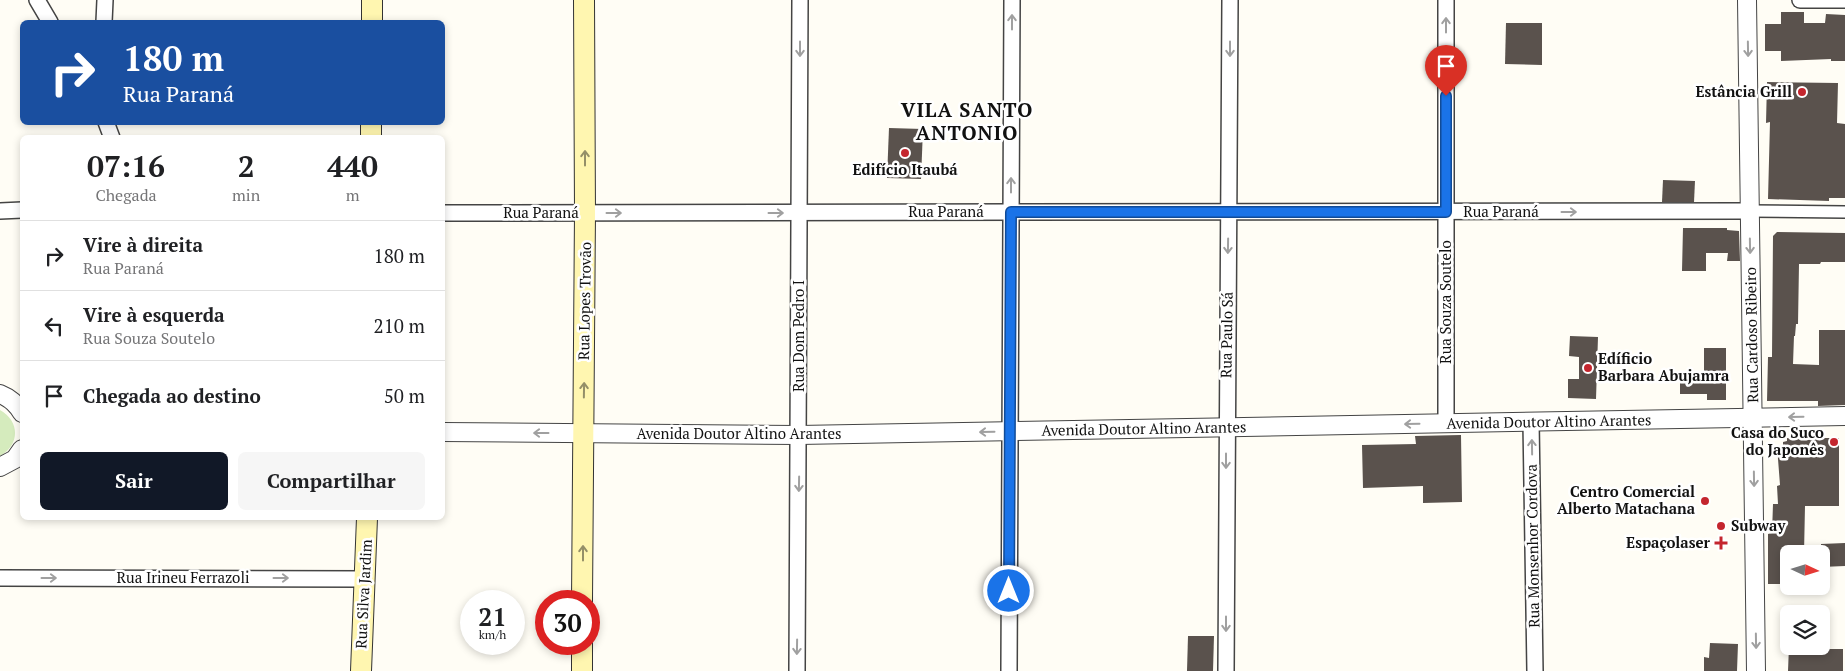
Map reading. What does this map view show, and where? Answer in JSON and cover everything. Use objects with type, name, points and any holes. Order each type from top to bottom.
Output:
[{"type":"main road","points":[[372,0],[372,20]]},
{"type":"main road","name":"Rua Lopes Trovão","points":[[582,590],[586,213],[584,0]]},
{"type":"main road","name":"Rua Silva Jardim","points":[[361,671],[367,520]]},
{"type":"main road","points":[[582,655],[582,671]]},
{"type":"street","points":[[37,0],[49,20]]},
{"type":"street","points":[[104,0],[104,20]]},
{"type":"street","name":"Rua Dom Pedro I","points":[[797,671],[800,0]]},
{"type":"street","points":[[1009,671],[1012,0]]},
{"type":"street","name":"Rua Paulo Sá","points":[[1226,671],[1230,0]]},
{"type":"street","name":"Rua Souza Soutelo","points":[[1446,0],[1446,423]]},
{"type":"street","name":"Rua Cardoso Ribeiro","points":[[1747,0],[1756,671]]},
{"type":"street","points":[[1800,0],[1845,0]]},
{"type":"street","points":[[0,211],[20,210]]},
{"type":"street","points":[[1750,211],[1845,212]]},
{"type":"street","name":"Rua Paraná","points":[[445,213],[1750,211]]},
{"type":"street","points":[[0,394],[8,398],[20,410]]},
{"type":"street","name":"Avenida Doutor Altino Arantes","points":[[445,432],[799,435],[1845,416]]},
{"type":"street","name":"Rua Monsenhor Cordova","points":[[1531,422],[1535,671]]},
{"type":"street","points":[[0,467],[15,459],[20,452]]},
{"type":"street","name":"Rua Irineu Ferrazoli","points":[[0,578],[366,578]]},
{"type":"green space","points":[[0,410],[11,420],[15,433],[11,446],[0,456]]},
{"type":"building","points":[[1781,12],[1804,12],[1804,23],[1825,23],[1826,14],[1845,15],[1845,61],[1831,61],[1831,59],[1781,61],[1781,51],[1765,51],[1765,24],[1781,24]]},
{"type":"building","points":[[1506,23],[1542,23],[1542,65],[1505,64]]},
{"type":"building","points":[[1767,82],[1838,83],[1837,123],[1845,124],[1845,198],[1829,198],[1829,201],[1768,199],[1770,122],[1766,123]]},
{"type":"building","name":"Edifício Itaubá","points":[[889,128],[923,129],[921,179],[887,178]]},
{"type":"building","points":[[1663,180],[1695,181],[1694,202],[1662,202]]},
{"type":"building","points":[[1683,228],[1727,228],[1727,230],[1739,231],[1740,261],[1727,261],[1728,253],[1706,253],[1706,271],[1682,271]]},
{"type":"building","points":[[1777,232],[1845,233],[1845,262],[1799,264],[1798,324],[1796,324],[1794,336],[1793,364],[1819,365],[1819,330],[1845,330],[1845,405],[1818,406],[1818,401],[1767,401],[1768,357],[1772,357],[1773,236]]},
{"type":"building","name":"Edíficio Barbara Abujamra","points":[[1570,336],[1598,337],[1596,399],[1568,398],[1568,379],[1579,379],[1579,357],[1569,356]]},
{"type":"building","points":[[1704,348],[1726,348],[1726,400],[1707,400],[1707,394],[1680,394],[1680,374],[1704,374]]},
{"type":"building","points":[[1461,435],[1462,502],[1423,503],[1423,486],[1363,488],[1362,445],[1416,444],[1415,436]]},
{"type":"building","points":[[1787,438],[1839,438],[1839,506],[1805,506],[1804,545],[1780,545],[1780,584],[1768,584],[1768,534],[1772,533],[1773,504],[1778,504],[1777,486],[1780,485],[1777,446],[1783,446],[1783,442],[1787,441]]},
{"type":"building","points":[[1845,543],[1845,566],[1830,567],[1830,545],[1821,544]]},
{"type":"building","points":[[1188,636],[1214,636],[1213,671],[1187,671]]},
{"type":"building","points":[[1710,643],[1738,644],[1737,671],[1704,671],[1704,657],[1709,658]]},
{"type":"building","points":[[1830,649],[1843,649],[1843,671],[1788,671],[1789,655],[1830,655]]},
{"type":"place","name":"Estância Grill","points":[[1802,92]]},
{"type":"place","name":"Edifício Itaubá","points":[[905,153]]},
{"type":"place","name":"Edíficio Barbara Abujamra","points":[[1588,368]]},
{"type":"place","name":"Casa do Suco do Japonês","points":[[1834,442]]},
{"type":"place","name":"Centro Comercial Alberto Matachana","points":[[1705,501]]},
{"type":"place","name":"Subway","points":[[1721,526]]},
{"type":"place","name":"Espaçolaser","points":[[1721,543]]},
{"type":"district","name":"VILA SANTO ANTONIO","points":[[967,122]]},
{"type":"route","points":[[1009,591],[1011,212],[1446,212],[1446,96]]}]
